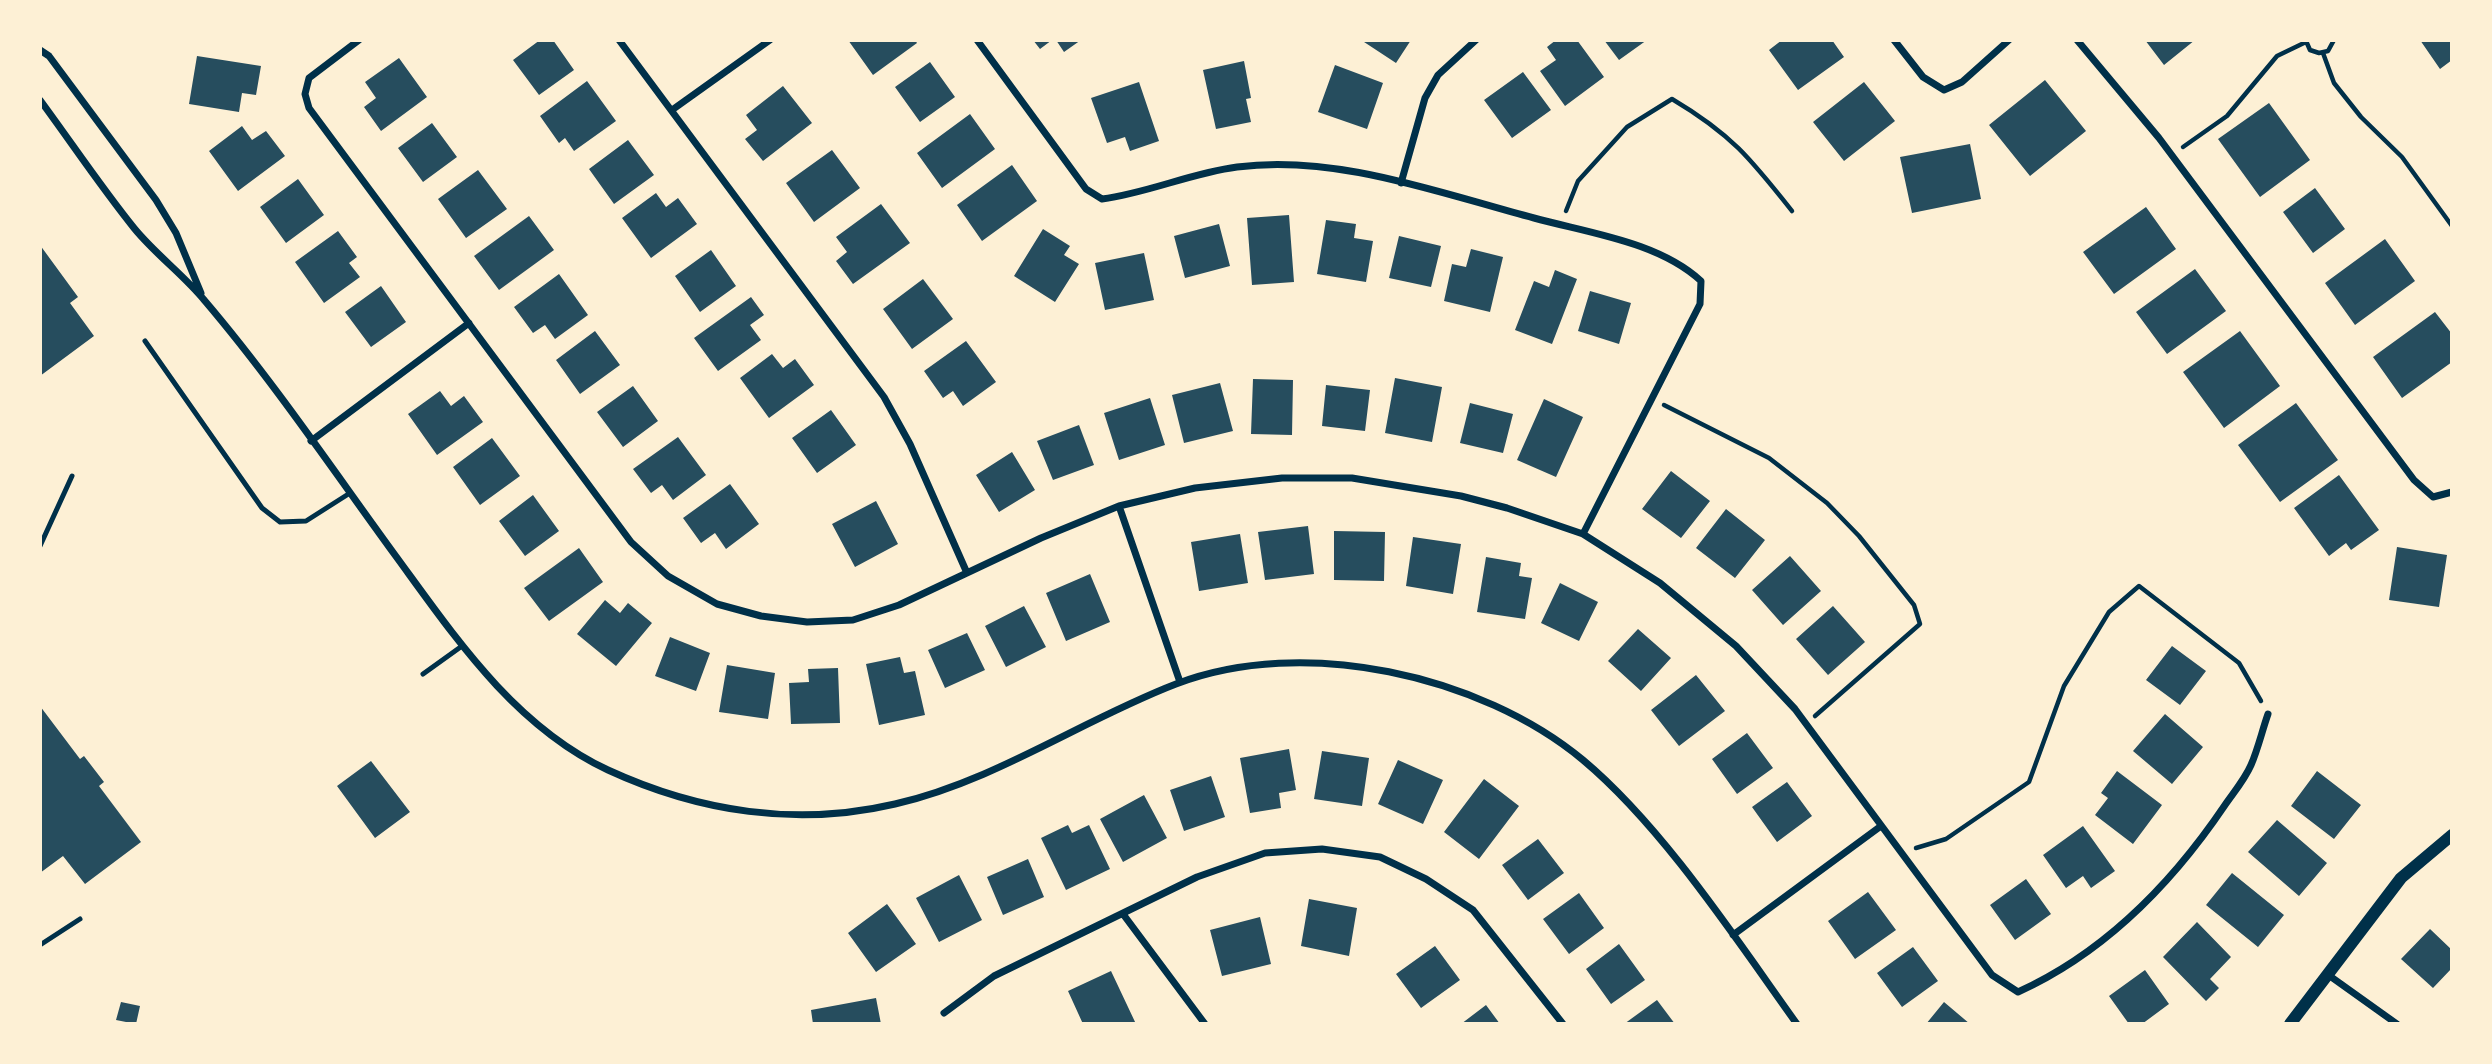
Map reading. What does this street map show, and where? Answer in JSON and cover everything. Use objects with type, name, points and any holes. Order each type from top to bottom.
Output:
[{"type":"street","points":[[359,40],[309,78],[305,94],[309,108],[631,542],[668,576],[717,604],[761,616],[807,622],[853,620],[899,605],[1041,538],[1119,506],[1195,488],[1282,478],[1352,478],[1461,496],[1583,534],[1660,583],[1736,646],[1806,724],[1992,975],[2018,992],[2042,981],[2088,949],[2130,917],[2172,875],[2250,767],[2268,714]]},
{"type":"street","points":[[619,40],[884,397],[910,444],[967,573]]},
{"type":"street","points":[[672,110],[769,40]]},
{"type":"street","points":[[977,40],[1086,189],[1102,199],[1236,167],[1289,166],[1337,170],[1401,183],[1628,243],[1684,265],[1701,281],[1700,304],[1583,534]]},
{"type":"street","points":[[1401,183],[1425,98],[1438,75],[1476,40]]},
{"type":"street","points":[[1894,40],[1923,77],[1944,90],[1962,82],[2009,40]]},
{"type":"street","points":[[2077,40],[2172,155],[2414,480],[2433,497],[2452,492]]},
{"type":"street","points":[[40,50],[49,56],[156,200],[176,233],[202,297]]},
{"type":"street","points":[[40,100],[135,229],[202,297],[462,646],[527,716],[602,767],[668,794],[705,804],[767,816],[828,814],[900,804],[1015,760],[1180,682],[1223,671],[1269,665],[1336,665],[1420,677],[1491,703],[1580,757],[1644,822],[1733,935],[1797,1024]]},
{"type":"street","points":[[311,441],[469,323]]},
{"type":"street","points":[[1119,506],[1180,682]]},
{"type":"street","points":[[1733,935],[1881,826]]},
{"type":"street","points":[[2290,1024],[2401,878],[2452,835]]},
{"type":"street","points":[[944,1013],[994,976],[1197,877],[1265,853],[1322,849],[1380,857],[1426,879],[1474,910],[1563,1024]]},
{"type":"street","points":[[1123,914],[1205,1024]]},
{"type":"street","points":[[2327,974],[2397,1024]]},
{"type":"lane","points":[[145,341],[262,508],[280,522],[306,521],[350,493]]},
{"type":"lane","points":[[40,547],[72,476]]},
{"type":"lane","points":[[423,674],[462,646]]},
{"type":"lane","points":[[40,945],[80,919]]},
{"type":"path","points":[[2172,155],[2227,116],[2277,56],[2306,41],[2310,50],[2323,52],[2331,47],[2334,40]]},
{"type":"path","points":[[2323,52],[2334,83],[2361,117],[2402,157],[2452,226]]},
{"type":"path","points":[[1560,225],[1578,181],[1627,127],[1672,99],[1712,122],[1746,152],[1792,211]]},
{"type":"path","points":[[1652,398],[1716,434],[1769,458],[1827,503],[1859,536],[1914,605],[1920,624],[1806,724]]},
{"type":"path","points":[[1902,853],[1946,839],[2029,782],[2063,686],[2109,612],[2139,586],[2239,663],[2268,714]]},
{"type":"building","points":[[540,40],[553,40],[574,70],[539,95],[513,60]]},
{"type":"building","points":[[848,40],[915,40],[917,43],[873,75]]},
{"type":"building","points":[[1033,40],[1052,40],[1040,49]]},
{"type":"building","points":[[1056,40],[1081,40],[1064,52]]},
{"type":"building","points":[[1361,40],[1411,40],[1396,63]]},
{"type":"building","points":[[1556,40],[1577,40],[1604,77],[1565,106],[1540,71],[1556,60],[1547,47]]},
{"type":"building","points":[[1604,40],[1647,40],[1619,60]]},
{"type":"building","points":[[1782,40],[1832,40],[1844,57],[1798,90],[1769,50]]},
{"type":"building","points":[[2145,40],[2195,40],[2164,65]]},
{"type":"building","points":[[2420,40],[2452,40],[2452,60],[2440,69]]},
{"type":"building","points":[[197,56],[261,66],[256,95],[242,93],[239,112],[189,104]]},
{"type":"building","points":[[399,58],[427,97],[381,131],[364,107],[376,98],[365,82]]},
{"type":"building","points":[[1244,61],[1251,98],[1246,99],[1251,122],[1216,129],[1203,70]]},
{"type":"building","points":[[930,62],[955,97],[920,122],[895,87]]},
{"type":"building","points":[[1335,65],[1383,83],[1367,129],[1318,112]]},
{"type":"building","points":[[1523,72],[1551,110],[1512,138],[1484,100]]},
{"type":"building","points":[[2045,80],[2086,131],[2030,176],[1989,125]]},
{"type":"building","points":[[587,81],[616,121],[574,151],[565,138],[559,143],[540,116]]},
{"type":"building","points":[[1139,82],[1159,141],[1130,151],[1125,137],[1107,143],[1091,98]]},
{"type":"building","points":[[1864,82],[1895,121],[1844,161],[1813,122]]},
{"type":"building","points":[[783,86],[812,123],[763,161],[745,139],[757,130],[746,115]]},
{"type":"building","points":[[2269,103],[2310,160],[2260,197],[2218,139]]},
{"type":"building","points":[[970,114],[995,149],[942,188],[917,153]]},
{"type":"building","points":[[432,123],[457,157],[423,182],[398,148]]},
{"type":"building","points":[[242,126],[252,140],[266,131],[285,156],[238,191],[209,151]]},
{"type":"building","points":[[628,140],[654,175],[614,204],[589,169]]},
{"type":"building","points":[[1970,144],[1981,199],[1912,213],[1900,157]]},
{"type":"building","points":[[832,150],[860,188],[814,222],[786,183]]},
{"type":"building","points":[[1012,165],[1037,201],[982,241],[957,205]]},
{"type":"building","points":[[478,170],[507,209],[466,238],[438,199]]},
{"type":"building","points":[[298,179],[324,215],[286,243],[260,207]]},
{"type":"building","points":[[2315,188],[2345,229],[2313,253],[2283,212]]},
{"type":"building","points":[[656,193],[666,207],[678,198],[697,224],[651,258],[622,218]]},
{"type":"building","points":[[881,204],[910,243],[853,284],[836,261],[847,252],[836,237]]},
{"type":"building","points":[[2146,207],[2176,249],[2114,294],[2083,252]]},
{"type":"building","points":[[1289,215],[1294,282],[1252,285],[1247,218]]},
{"type":"building","points":[[529,216],[554,250],[499,290],[474,256]]},
{"type":"building","points":[[1326,220],[1356,224],[1354,238],[1373,241],[1366,282],[1317,274]]},
{"type":"building","points":[[1219,224],[1230,266],[1185,278],[1174,236]]},
{"type":"building","points":[[1043,229],[1070,246],[1064,255],[1079,264],[1055,302],[1014,276]]},
{"type":"building","points":[[338,231],[357,257],[349,263],[360,277],[324,303],[295,262]]},
{"type":"building","points":[[1399,236],[1441,246],[1431,287],[1389,278]]},
{"type":"building","points":[[2385,239],[2415,281],[2355,325],[2325,283]]},
{"type":"building","points":[[40,245],[78,297],[70,303],[94,336],[40,376]]},
{"type":"building","points":[[1471,249],[1503,257],[1490,312],[1444,301],[1452,264],[1466,267]]},
{"type":"building","points":[[711,250],[736,286],[700,312],[675,276]]},
{"type":"building","points":[[1144,253],[1154,300],[1105,310],[1095,263]]},
{"type":"building","points":[[2195,269],[2226,311],[2167,354],[2136,312]]},
{"type":"building","points":[[1555,270],[1577,279],[1552,344],[1515,330],[1534,281],[1549,287]]},
{"type":"building","points":[[559,274],[588,315],[555,339],[545,325],[533,333],[514,307]]},
{"type":"building","points":[[923,279],[953,319],[912,349],[883,309]]},
{"type":"building","points":[[381,286],[406,322],[371,347],[345,312]]},
{"type":"building","points":[[1590,291],[1631,303],[1619,344],[1578,331]]},
{"type":"building","points":[[751,297],[764,315],[750,325],[761,340],[718,371],[694,338]]},
{"type":"building","points":[[2435,312],[2452,334],[2452,362],[2402,398],[2373,357]]},
{"type":"building","points":[[595,331],[620,365],[580,394],[556,360]]},
{"type":"building","points":[[2240,331],[2280,386],[2224,428],[2183,372]]},
{"type":"building","points":[[966,341],[996,382],[963,406],[953,391],[943,398],[924,371]]},
{"type":"building","points":[[772,354],[783,368],[795,359],[814,385],[769,418],[740,378]]},
{"type":"building","points":[[1395,378],[1442,387],[1432,442],[1385,433]]},
{"type":"building","points":[[1253,379],[1293,380],[1292,435],[1251,434]]},
{"type":"building","points":[[1220,383],[1233,431],[1184,443],[1172,395]]},
{"type":"building","points":[[1326,385],[1370,390],[1365,431],[1322,426]]},
{"type":"building","points":[[633,386],[658,421],[623,447],[597,412]]},
{"type":"building","points":[[440,391],[451,406],[464,396],[483,422],[437,455],[408,414]]},
{"type":"building","points":[[1150,398],[1165,445],[1119,460],[1104,413]]},
{"type":"building","points":[[1544,399],[1583,417],[1556,477],[1517,460]]},
{"type":"building","points":[[1470,403],[1513,414],[1503,453],[1460,443]]},
{"type":"building","points":[[2296,403],[2338,460],[2280,502],[2238,445]]},
{"type":"building","points":[[831,410],[856,445],[817,473],[792,438]]},
{"type":"building","points":[[1079,425],[1094,465],[1053,480],[1037,441]]},
{"type":"building","points":[[678,437],[706,475],[673,500],[662,485],[651,493],[633,469]]},
{"type":"building","points":[[492,438],[520,476],[480,505],[453,467]]},
{"type":"building","points":[[1012,452],[1035,490],[999,512],[976,475]]},
{"type":"building","points":[[1671,471],[1710,501],[1681,538],[1642,509]]},
{"type":"building","points":[[2339,475],[2379,530],[2351,550],[2346,543],[2329,556],[2294,508]]},
{"type":"building","points":[[730,484],[759,524],[726,549],[715,533],[701,543],[683,518]]},
{"type":"building","points":[[533,495],[559,531],[525,556],[499,521]]},
{"type":"building","points":[[876,501],[898,544],[855,567],[832,524]]},
{"type":"building","points":[[1726,509],[1765,540],[1735,578],[1696,548]]},
{"type":"building","points":[[1308,526],[1314,574],[1265,580],[1258,532]]},
{"type":"building","points":[[1334,531],[1385,532],[1384,581],[1334,580]]},
{"type":"building","points":[[1240,534],[1248,583],[1199,591],[1191,542]]},
{"type":"building","points":[[1413,537],[1461,544],[1453,594],[1406,586]]},
{"type":"building","points":[[2397,547],[2447,555],[2439,607],[2389,600]]},
{"type":"building","points":[[579,548],[603,582],[549,621],[524,588]]},
{"type":"building","points":[[1790,556],[1821,591],[1783,625],[1752,590]]},
{"type":"building","points":[[1486,557],[1521,563],[1519,576],[1532,578],[1525,619],[1477,612]]},
{"type":"building","points":[[1090,574],[1110,622],[1066,641],[1046,593]]},
{"type":"building","points":[[1560,583],[1598,602],[1579,641],[1541,623]]},
{"type":"building","points":[[605,600],[620,613],[628,603],[652,623],[616,666],[577,634]]},
{"type":"building","points":[[1024,606],[1046,647],[1006,667],[985,626]]},
{"type":"building","points":[[1833,606],[1865,642],[1828,675],[1796,639]]},
{"type":"building","points":[[1638,629],[1671,658],[1641,691],[1608,661]]},
{"type":"building","points":[[967,633],[985,670],[945,688],[928,650]]},
{"type":"building","points":[[670,637],[710,653],[696,691],[655,676]]},
{"type":"building","points":[[2172,646],[2206,671],[2180,705],[2146,680]]},
{"type":"building","points":[[900,657],[904,673],[915,671],[925,715],[879,725],[866,664]]},
{"type":"building","points":[[727,665],[775,673],[768,719],[719,712]]},
{"type":"building","points":[[838,668],[840,723],[791,724],[789,683],[809,682],[808,669]]},
{"type":"building","points":[[1696,675],[1725,711],[1679,746],[1651,710]]},
{"type":"building","points":[[40,706],[80,759],[84,756],[104,782],[99,786],[141,842],[85,884],[63,856],[40,873]]},
{"type":"building","points":[[2165,714],[2203,747],[2172,784],[2133,751]]},
{"type":"building","points":[[1747,733],[1773,768],[1737,794],[1712,759]]},
{"type":"building","points":[[1289,749],[1296,790],[1279,793],[1281,808],[1250,813],[1240,758]]},
{"type":"building","points":[[1322,751],[1369,758],[1362,806],[1314,799]]},
{"type":"building","points":[[1398,760],[1443,780],[1423,824],[1378,804]]},
{"type":"building","points":[[371,761],[410,812],[375,838],[337,786]]},
{"type":"building","points":[[2117,771],[2162,805],[2133,844],[2095,815],[2108,798],[2101,793]]},
{"type":"building","points":[[2317,771],[2361,805],[2334,839],[2291,806]]},
{"type":"building","points":[[1211,776],[1225,817],[1184,831],[1170,790]]},
{"type":"building","points":[[1484,779],[1519,806],[1479,859],[1444,832]]},
{"type":"building","points":[[1787,782],[1812,816],[1777,842],[1752,807]]},
{"type":"building","points":[[1144,795],[1167,838],[1123,862],[1100,819]]},
{"type":"building","points":[[2277,820],[2327,863],[2299,896],[2248,852]]},
{"type":"building","points":[[1068,825],[1072,833],[1089,825],[1110,869],[1066,890],[1041,838]]},
{"type":"building","points":[[2083,826],[2115,871],[2091,888],[2083,876],[2066,888],[2043,855]]},
{"type":"building","points":[[1538,839],[1564,873],[1528,900],[1502,865]]},
{"type":"building","points":[[1028,859],[1044,897],[1003,915],[987,877]]},
{"type":"building","points":[[2232,873],[2284,915],[2258,947],[2206,905]]},
{"type":"building","points":[[959,875],[982,920],[939,942],[916,898]]},
{"type":"building","points":[[2026,879],[2051,914],[2015,940],[1990,905]]},
{"type":"building","points":[[1868,892],[1896,930],[1855,959],[1828,921]]},
{"type":"building","points":[[1579,893],[1604,928],[1569,954],[1543,919]]},
{"type":"building","points":[[1309,899],[1357,908],[1349,956],[1301,946]]},
{"type":"building","points":[[887,904],[916,944],[876,972],[848,933]]},
{"type":"building","points":[[1260,917],[1271,964],[1222,976],[1210,930]]},
{"type":"building","points":[[2197,922],[2231,957],[2210,979],[2219,988],[2206,1001],[2163,957]]},
{"type":"building","points":[[2430,929],[2452,950],[2452,968],[2433,988],[2401,959]]},
{"type":"building","points":[[1619,944],[1645,980],[1611,1004],[1586,969]]},
{"type":"building","points":[[1435,946],[1460,980],[1421,1008],[1396,974]]},
{"type":"building","points":[[1913,947],[1938,981],[1902,1007],[1877,973]]},
{"type":"building","points":[[2145,970],[2169,1004],[2142,1024],[2129,1024],[2109,996]]},
{"type":"building","points":[[1111,971],[1136,1024],[1083,1024],[1068,991]]},
{"type":"building","points":[[876,998],[881,1024],[813,1024],[811,1010]]},
{"type":"building","points":[[1657,1000],[1675,1024],[1624,1024]]},
{"type":"building","points":[[121,1002],[140,1006],[136,1024],[116,1020]]},
{"type":"building","points":[[1944,1002],[1970,1024],[1926,1024]]},
{"type":"building","points":[[1486,1005],[1500,1024],[1461,1024]]}]
